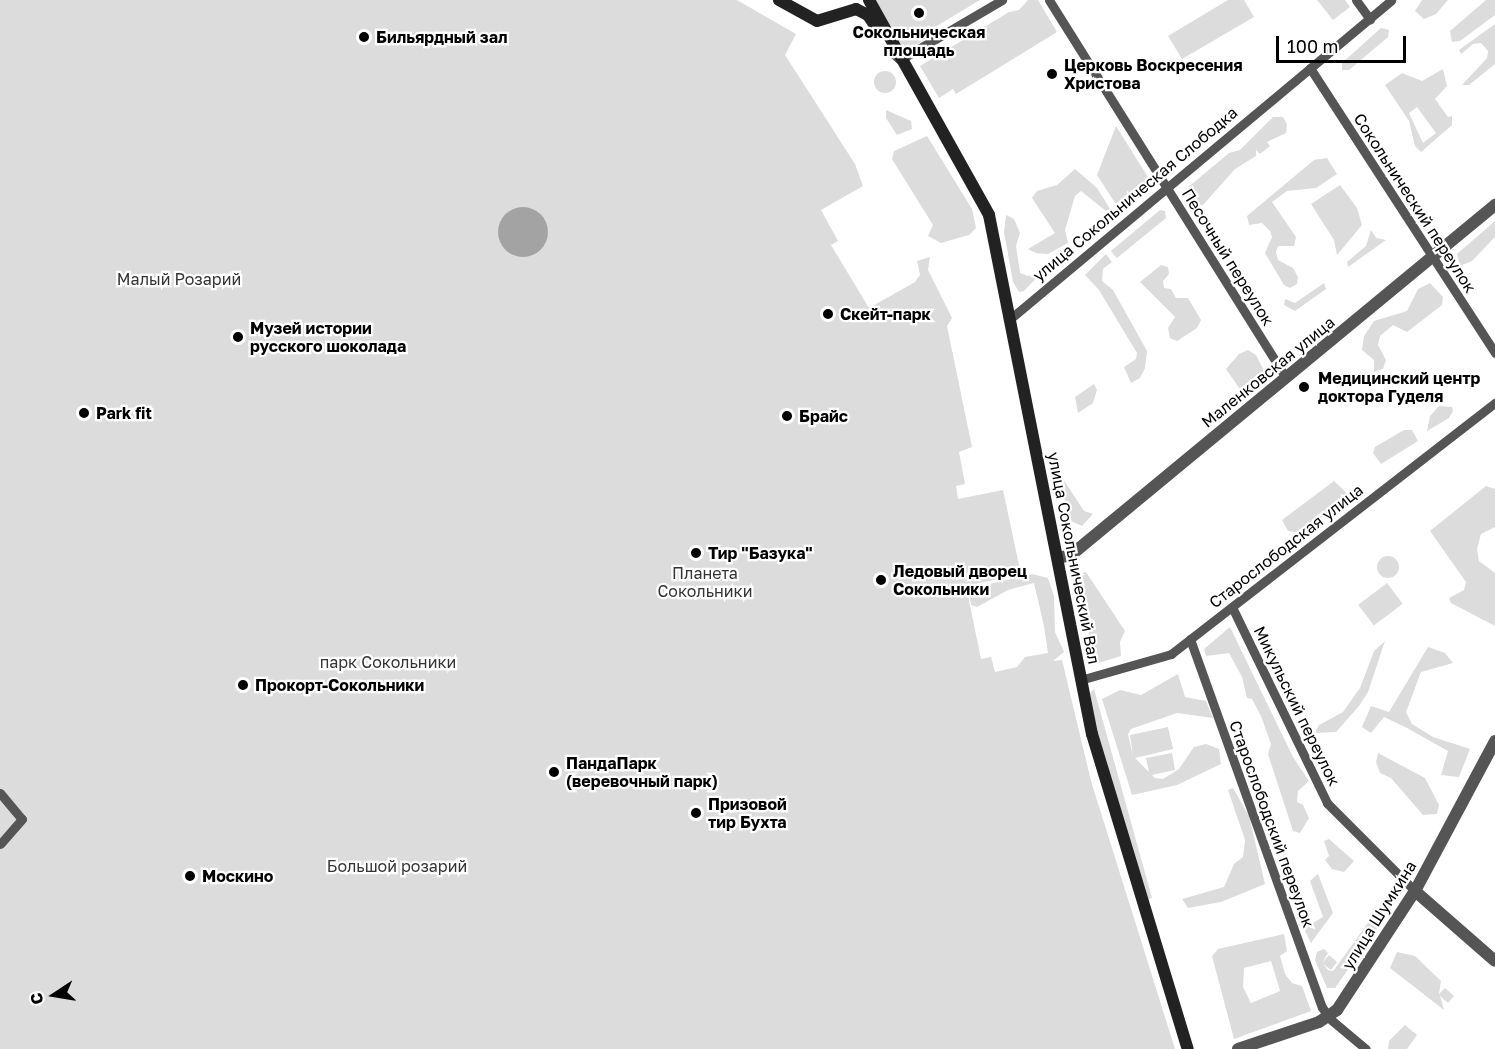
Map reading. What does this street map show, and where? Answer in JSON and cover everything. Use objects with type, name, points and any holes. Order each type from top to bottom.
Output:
[{"type":"main road","points":[[779,0],[807,17],[819,15],[846,0]]},
{"type":"main road","name":"улица Сокольнический Вал","points":[[869,0],[986,207],[1058,558],[1080,680],[1104,777],[1188,1049]]},
{"type":"main road","name":"улица Сокольнический Вал","points":[[807,17],[821,21],[843,10],[856,9],[868,15],[889,50],[914,82]]},
{"type":"street","points":[[889,50],[898,59],[903,58],[1002,0]]},
{"type":"street","name":"Песочный переулок","points":[[1049,0],[1286,378]]},
{"type":"street","points":[[1356,0],[1370,19]]},
{"type":"street","name":"улица Сокольническая Слободка","points":[[1010,319],[1391,0]]},
{"type":"street","name":"Сокольнический переулок","points":[[1310,68],[1495,353]]},
{"type":"street","name":"Маленковская улица","points":[[1058,558],[1071,555],[1495,206]]},
{"type":"street","name":"Старослободская улица","points":[[1080,680],[1161,659],[1232,607],[1495,403]]},
{"type":"street","name":"Микульский переулок","points":[[1232,607],[1327,803],[1415,891]]},
{"type":"street","name":"Старослободский переулок","points":[[1190,639],[1329,1017]]},
{"type":"street","name":"улица Шумкина","points":[[1329,1017],[1415,891],[1495,741]]},
{"type":"street","points":[[0,793],[22,819],[0,844]]},
{"type":"street","points":[[1415,891],[1495,961]]},
{"type":"street","points":[[1238,1049],[1329,1017],[1366,1049]]},
{"type":"green space","name":"парк Сокольники","points":[[0,0],[737,0],[796,34],[785,55],[855,164],[863,186],[821,210],[838,241],[831,245],[869,308],[915,282],[920,275],[917,261],[930,257],[928,270],[952,318],[947,326],[972,447],[959,452],[965,484],[956,486],[958,499],[1003,490],[1021,574],[966,586],[981,659],[991,657],[995,672],[1017,667],[1025,657],[1048,653],[1044,626],[1034,583],[1008,590],[977,607],[971,605],[968,589],[1032,574],[1048,578],[1054,596],[1055,632],[1064,652],[1053,661],[1062,660],[1091,781],[1175,1049],[0,1049]]},
{"type":"green space","name":"Сокольническая площадь","points":[[873,0],[980,0],[935,27],[930,37],[905,51]]},
{"type":"green space","points":[[1028,0],[1038,0],[1057,32],[956,94],[953,89],[939,98],[920,66],[1009,12],[1019,10]]},
{"type":"green space","points":[[1228,0],[1244,0],[1254,17],[1182,59],[1168,36]]},
{"type":"green space","points":[[1317,0],[1345,0],[1350,7],[1333,20]]},
{"type":"green space","points":[[1422,0],[1448,0],[1436,14],[1424,19],[1415,11]]},
{"type":"green space","points":[[1486,0],[1495,0],[1495,15],[1460,41],[1452,42],[1450,31]]},
{"type":"green space","points":[[1495,24],[1495,64],[1469,85],[1462,85],[1487,58],[1488,51],[1481,43],[1473,44],[1461,54],[1459,50]]},
{"type":"green space","points":[[1381,28],[1389,30],[1388,37],[1349,70],[1342,70],[1342,63]]},
{"type":"green space","points":[[1443,69],[1447,86],[1435,99],[1448,117],[1452,116],[1452,125],[1421,152],[1415,146],[1409,121],[1385,85],[1402,73],[1422,81]],"holes":[[[1417,107],[1436,133],[1423,143],[1409,113]]]},
{"type":"green space","points":[[885,71],[893,74],[896,82],[893,90],[885,93],[877,90],[874,82],[877,74]]},
{"type":"green space","points":[[886,110],[911,121],[912,129],[897,135],[886,118]]},
{"type":"green space","points":[[1273,117],[1283,117],[1287,124],[1286,133],[1267,142],[1270,146],[1260,154],[1256,150],[1256,156],[1235,169],[1203,205],[1193,205],[1186,189],[1229,153],[1240,150]]},
{"type":"green space","points":[[1116,126],[1151,182],[1119,209],[1097,175]]},
{"type":"green space","points":[[927,136],[972,209],[976,228],[969,235],[941,243],[928,236],[933,225],[892,159],[894,151]]},
{"type":"green space","points":[[1327,158],[1337,174],[1316,188],[1287,191],[1272,202],[1296,237],[1294,246],[1278,246],[1276,252],[1278,260],[1293,268],[1298,277],[1297,284],[1290,288],[1284,285],[1265,253],[1272,237],[1270,231],[1262,223],[1249,225],[1247,216],[1314,160]]},
{"type":"green space","points":[[1075,169],[1097,188],[1110,209],[1106,211],[1081,191],[1075,196],[1065,230],[1068,243],[1048,254],[1036,253],[1028,249],[1055,233],[1032,198],[1037,191],[1057,185]]},
{"type":"green space","points":[[1340,185],[1357,208],[1362,225],[1337,255],[1334,240],[1311,204]]},
{"type":"green space","points":[[1160,210],[1165,211],[1166,218],[1117,258],[1111,251]]},
{"type":"green space","points":[[1006,215],[1014,219],[1020,233],[1016,246],[1020,273],[1028,276],[1044,270],[1024,291],[1019,292],[1013,282],[1004,232]]},
{"type":"green space","points":[[1495,221],[1495,237],[1472,261],[1460,266],[1457,254]]},
{"type":"green space","points":[[1371,230],[1376,238],[1386,240],[1348,267],[1347,262],[1366,246]]},
{"type":"green space","points":[[1106,254],[1112,262],[1103,269],[1102,281],[1113,290],[1147,351],[1145,368],[1140,378],[1131,383],[1124,367],[1136,359],[1137,353],[1099,290],[1085,275]]},
{"type":"green space","points":[[1161,265],[1168,267],[1169,274],[1163,281],[1164,288],[1171,289],[1176,298],[1188,298],[1201,320],[1197,328],[1177,341],[1170,338],[1168,328],[1175,317],[1140,282]]},
{"type":"green space","points":[[1324,283],[1326,289],[1295,311],[1284,305],[1285,299],[1295,303]]},
{"type":"green space","points":[[1430,283],[1443,297],[1442,305],[1407,332],[1393,325],[1380,336],[1378,345],[1386,360],[1383,369],[1374,372],[1374,360],[1362,350],[1364,336],[1374,321],[1407,311],[1418,289]]},
{"type":"green space","points":[[1248,350],[1256,355],[1264,371],[1242,392],[1226,369],[1239,354]]},
{"type":"green space","points":[[1094,384],[1097,390],[1093,403],[1078,413],[1075,397]]},
{"type":"green space","points":[[1439,406],[1452,407],[1453,411],[1449,418],[1427,431],[1430,416]]},
{"type":"green space","points":[[1404,430],[1412,430],[1418,441],[1381,464],[1373,453],[1375,447]]},
{"type":"green space","points":[[1054,465],[1084,511],[1093,514],[1082,526],[1071,521]]},
{"type":"green space","points":[[1334,481],[1350,496],[1301,533],[1288,531],[1282,520]]},
{"type":"green space","points":[[1486,486],[1495,489],[1495,527],[1481,534],[1477,549],[1479,561],[1495,573],[1495,626],[1451,603],[1449,598],[1464,590],[1466,582],[1430,531]]},
{"type":"green space","points":[[1388,556],[1396,559],[1399,567],[1396,575],[1388,578],[1380,575],[1377,567],[1380,559]]},
{"type":"green space","points":[[1086,572],[1125,631],[1120,642],[1121,656],[1098,663],[1094,660],[1077,575]]},
{"type":"green space","points":[[1387,583],[1403,604],[1374,625],[1358,605]]},
{"type":"green space","points":[[1230,627],[1293,757],[1309,781],[1298,791],[1297,802],[1303,805],[1309,818],[1300,833],[1293,831],[1268,754],[1271,744],[1261,716],[1252,699],[1247,698],[1242,677],[1229,653],[1206,656],[1204,649]]},
{"type":"green space","points":[[1385,641],[1368,692],[1359,706],[1336,732],[1315,733],[1319,725],[1343,712],[1360,688],[1374,651]]},
{"type":"green space","points":[[1428,647],[1445,653],[1453,663],[1421,672],[1406,712],[1412,724],[1433,737],[1470,749],[1459,777],[1441,775],[1448,751],[1407,728],[1384,717],[1371,733],[1362,727],[1371,706],[1389,712]]},
{"type":"green space","points":[[1178,674],[1185,697],[1206,701],[1213,718],[1177,713],[1131,729],[1128,734],[1133,756],[1130,735],[1168,727],[1173,749],[1135,758],[1149,772],[1146,758],[1172,753],[1175,770],[1152,775],[1155,778],[1163,779],[1179,769],[1194,747],[1206,744],[1219,749],[1221,764],[1177,785],[1132,795],[1102,699],[1120,690],[1141,695]]},
{"type":"green space","points":[[1094,689],[1152,898],[1148,899],[1103,757],[1092,709],[1090,693]]},
{"type":"green space","points":[[1378,753],[1425,778],[1439,805],[1437,814],[1423,815],[1391,778],[1380,773],[1376,762]]},
{"type":"green space","points":[[1233,788],[1249,816],[1265,884],[1221,902],[1188,908],[1182,899],[1224,887],[1234,864],[1243,857],[1245,840],[1228,790]]},
{"type":"green space","points":[[1329,839],[1354,861],[1344,872],[1332,869],[1325,860],[1329,856],[1324,841]]},
{"type":"green space","points":[[1318,874],[1333,913],[1311,943],[1305,931],[1308,926],[1323,917],[1310,881]]},
{"type":"green space","points":[[1393,888],[1399,894],[1390,910],[1335,988],[1327,988],[1315,960],[1317,952],[1324,949],[1328,953],[1322,963],[1329,955],[1337,962],[1331,970],[1323,964],[1328,970],[1332,971],[1334,970]]},
{"type":"green space","points":[[1284,934],[1287,951],[1280,956],[1285,974],[1292,983],[1302,986],[1311,1011],[1234,1039],[1212,956],[1218,949]],"holes":[[[1271,961],[1280,991],[1251,1003],[1243,987],[1244,968]]]},
{"type":"green space","points":[[1397,952],[1415,956],[1441,981],[1439,994],[1445,988],[1454,996],[1448,1003],[1440,996],[1444,1010],[1390,968]]},
{"type":"green space","points":[[1405,1025],[1417,1035],[1407,1049],[1388,1049],[1389,1041]]},
{"type":"shaded area","points":[[523,207],[541,214],[548,232],[541,250],[523,257],[505,250],[498,232],[505,214]]},
{"type":"place","name":"Сокольническая площадь","points":[[919,13]]},
{"type":"place","name":"Бильярдный зал","points":[[364,37]]},
{"type":"place","name":"Церковь Воскресения Христова","points":[[1052,74]]},
{"type":"place","name":"Скейт-парк","points":[[828,314]]},
{"type":"place","name":"Музей истории русского шоколада","points":[[238,337]]},
{"type":"place","name":"Медицинский центр доктора Гуделя","points":[[1304,387]]},
{"type":"place","name":"Park fit","points":[[84,413]]},
{"type":"place","name":"Брайс","points":[[787,416]]},
{"type":"place","name":"Тир \"Базука\"","points":[[696,553]]},
{"type":"place","name":"Ледовый дворец Сокольники","points":[[881,580]]},
{"type":"place","name":"Прокорт-Сокольники","points":[[243,685]]},
{"type":"place","name":"ПандаПарк (веревочный парк)","points":[[554,772]]},
{"type":"place","name":"Призовой тир Бухта","points":[[696,813]]},
{"type":"place","name":"Москино","points":[[190,876]]},
{"type":"park label","name":"Малый Розарий","points":[[179,279]]},
{"type":"park label","name":"Планета Сокольники","points":[[705,582]]},
{"type":"park label","name":"Большой розарий","points":[[397,866]]}]
